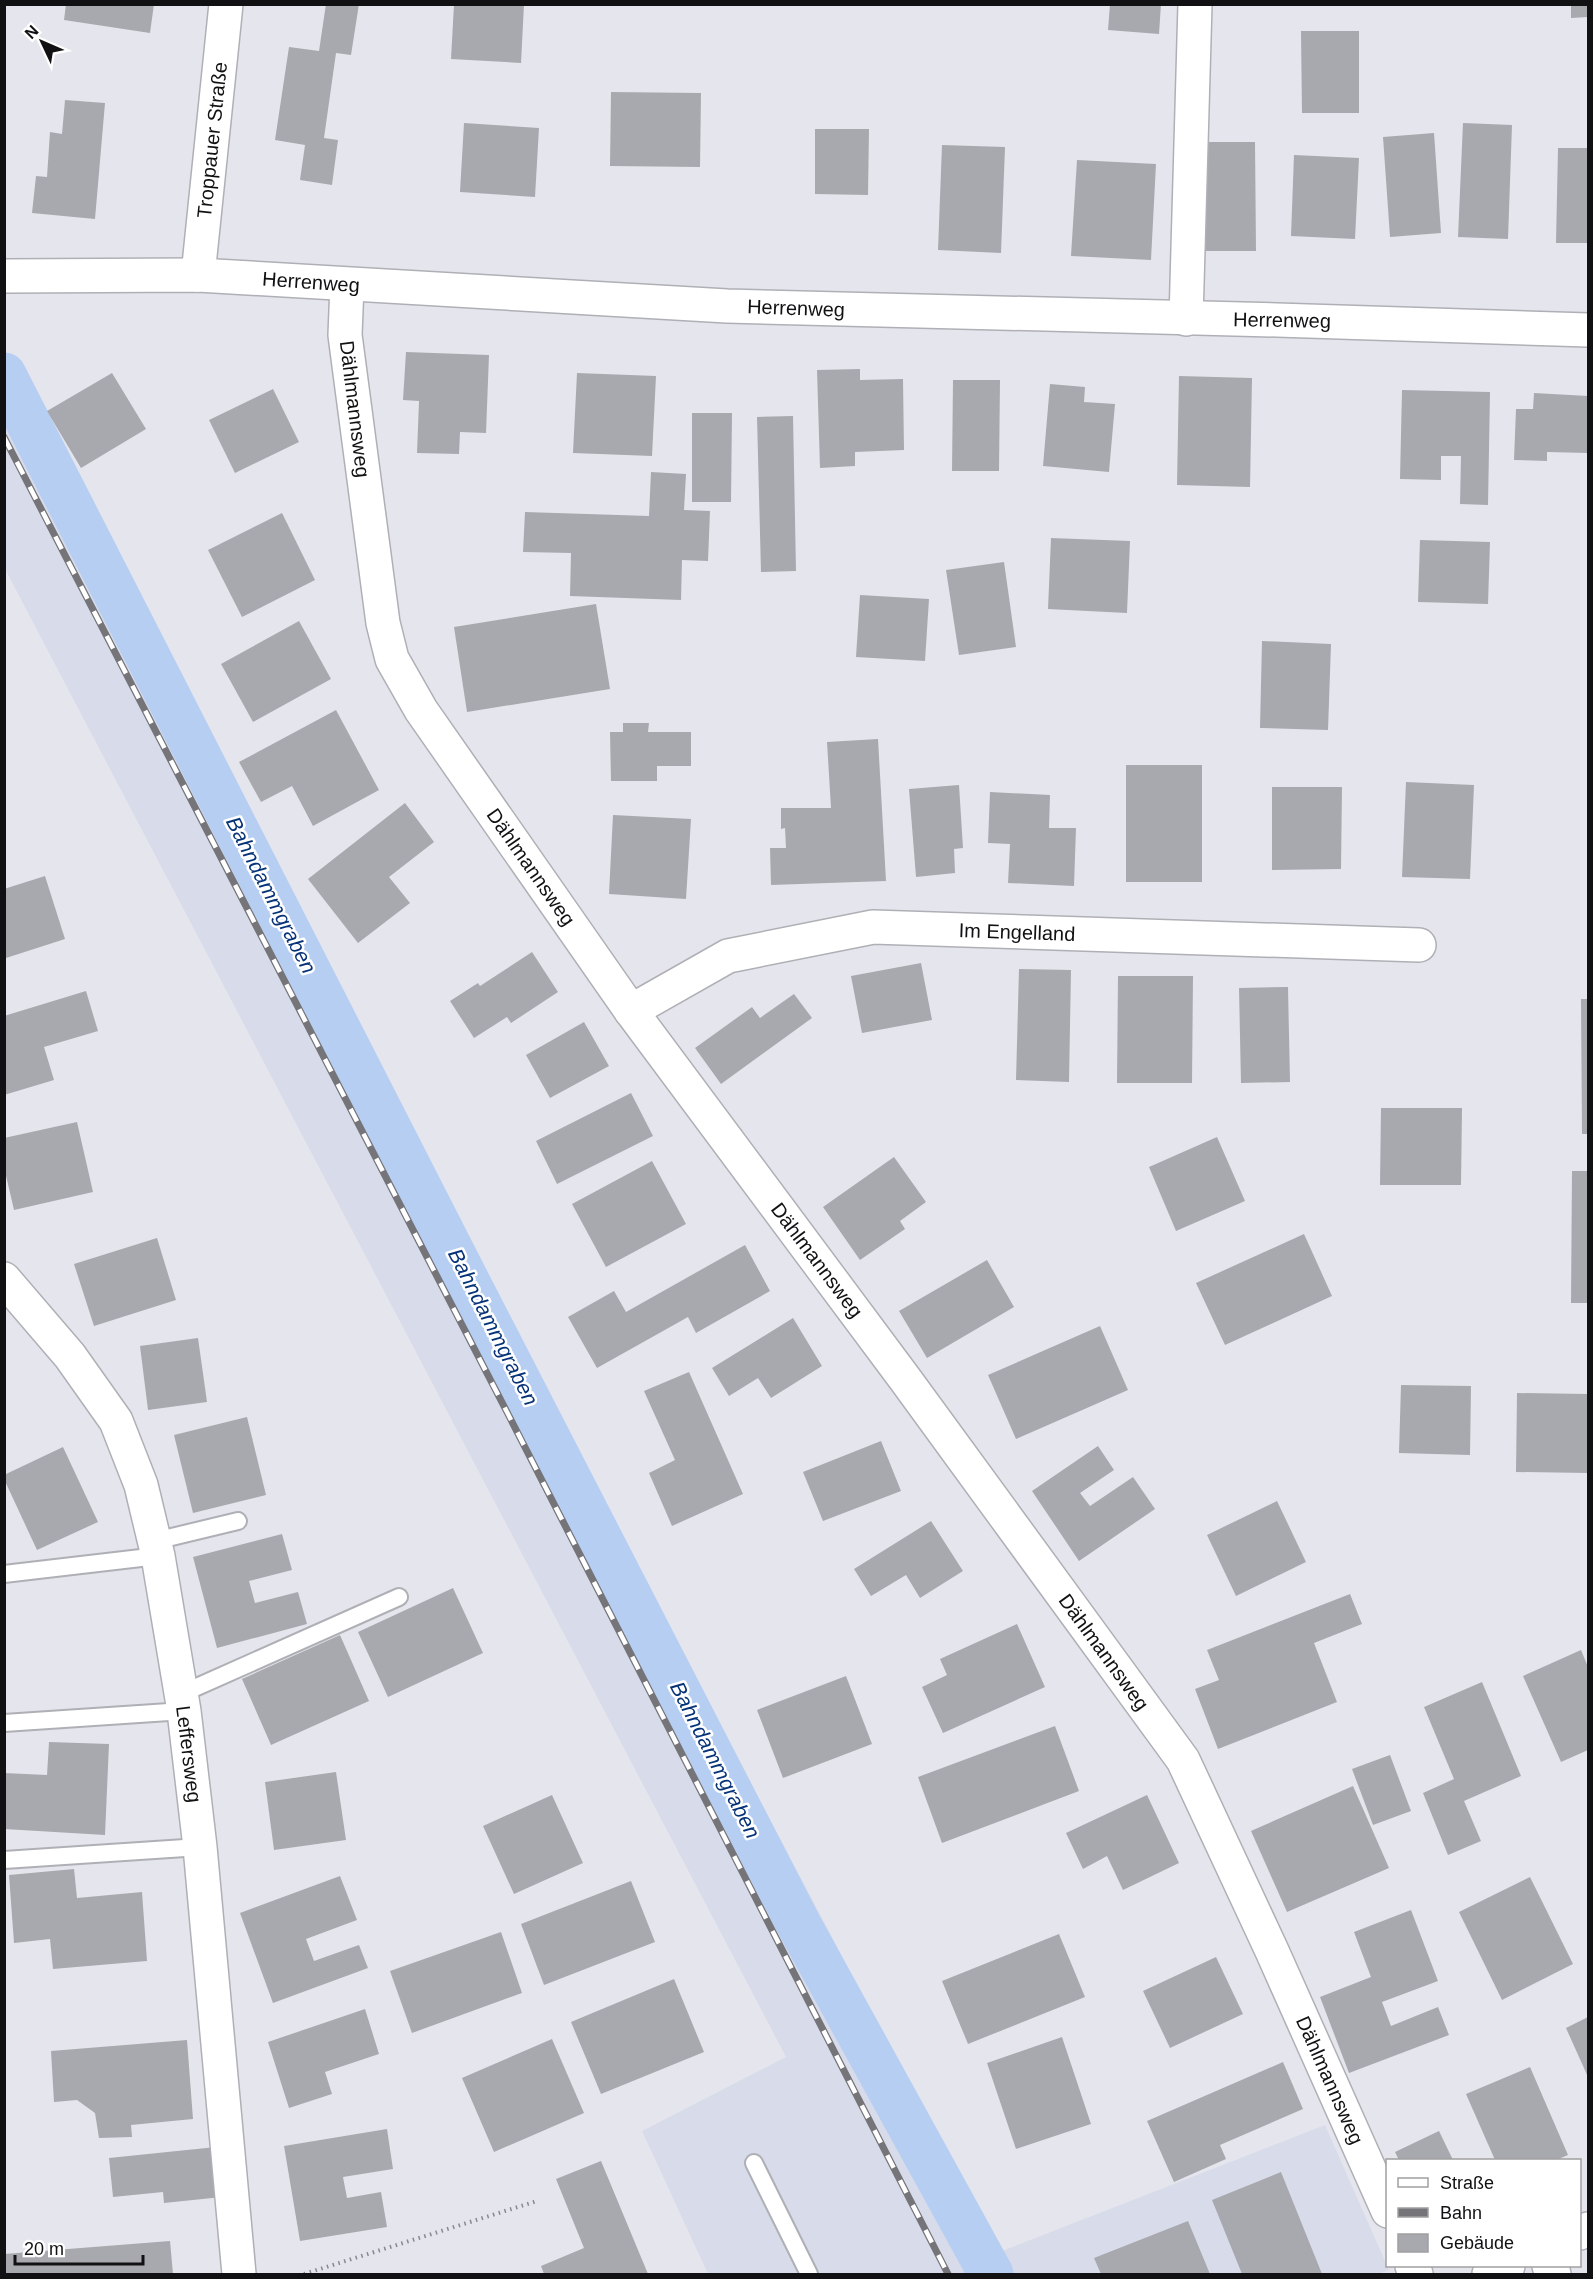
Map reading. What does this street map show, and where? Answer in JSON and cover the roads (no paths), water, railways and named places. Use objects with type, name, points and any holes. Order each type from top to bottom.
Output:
[{"type":"street","name":"Troppauer Straße","points":[[198,275],[226,4]]},
{"type":"street","points":[[1186,319],[1196,4]]},
{"type":"street","name":"Herrenweg","points":[[4,276],[198,275],[727,306],[1588,330]]},
{"type":"street","name":"Dählmannsweg","points":[[347,285],[345,335],[383,623],[392,659],[421,710],[631,1011],[898,1369],[1183,1760],[1272,1951],[1386,2207]]},
{"type":"street","name":"Im Engelland","points":[[631,1011],[728,956],[873,927],[1419,945]]},
{"type":"street","name":"Leffersweg","points":[[10,1291],[70,1356],[116,1421],[141,1485],[157,1548],[182,1702],[200,1847],[239,2274]]},
{"type":"street","points":[[1489,2274],[1504,2267]]},
{"type":"lane","points":[[4,1574],[157,1548],[238,1521]]},
{"type":"lane","points":[[4,1724],[182,1702],[399,1597]]},
{"type":"lane","points":[[4,1860],[200,1847]]},
{"type":"lane","points":[[754,2163],[809,2274]]},
{"type":"waterway","name":"Bahndammgraben","points":[[4,375],[798,1923],[991,2274]]},
{"type":"railway","points":[[4,437],[948,2274]]}]
